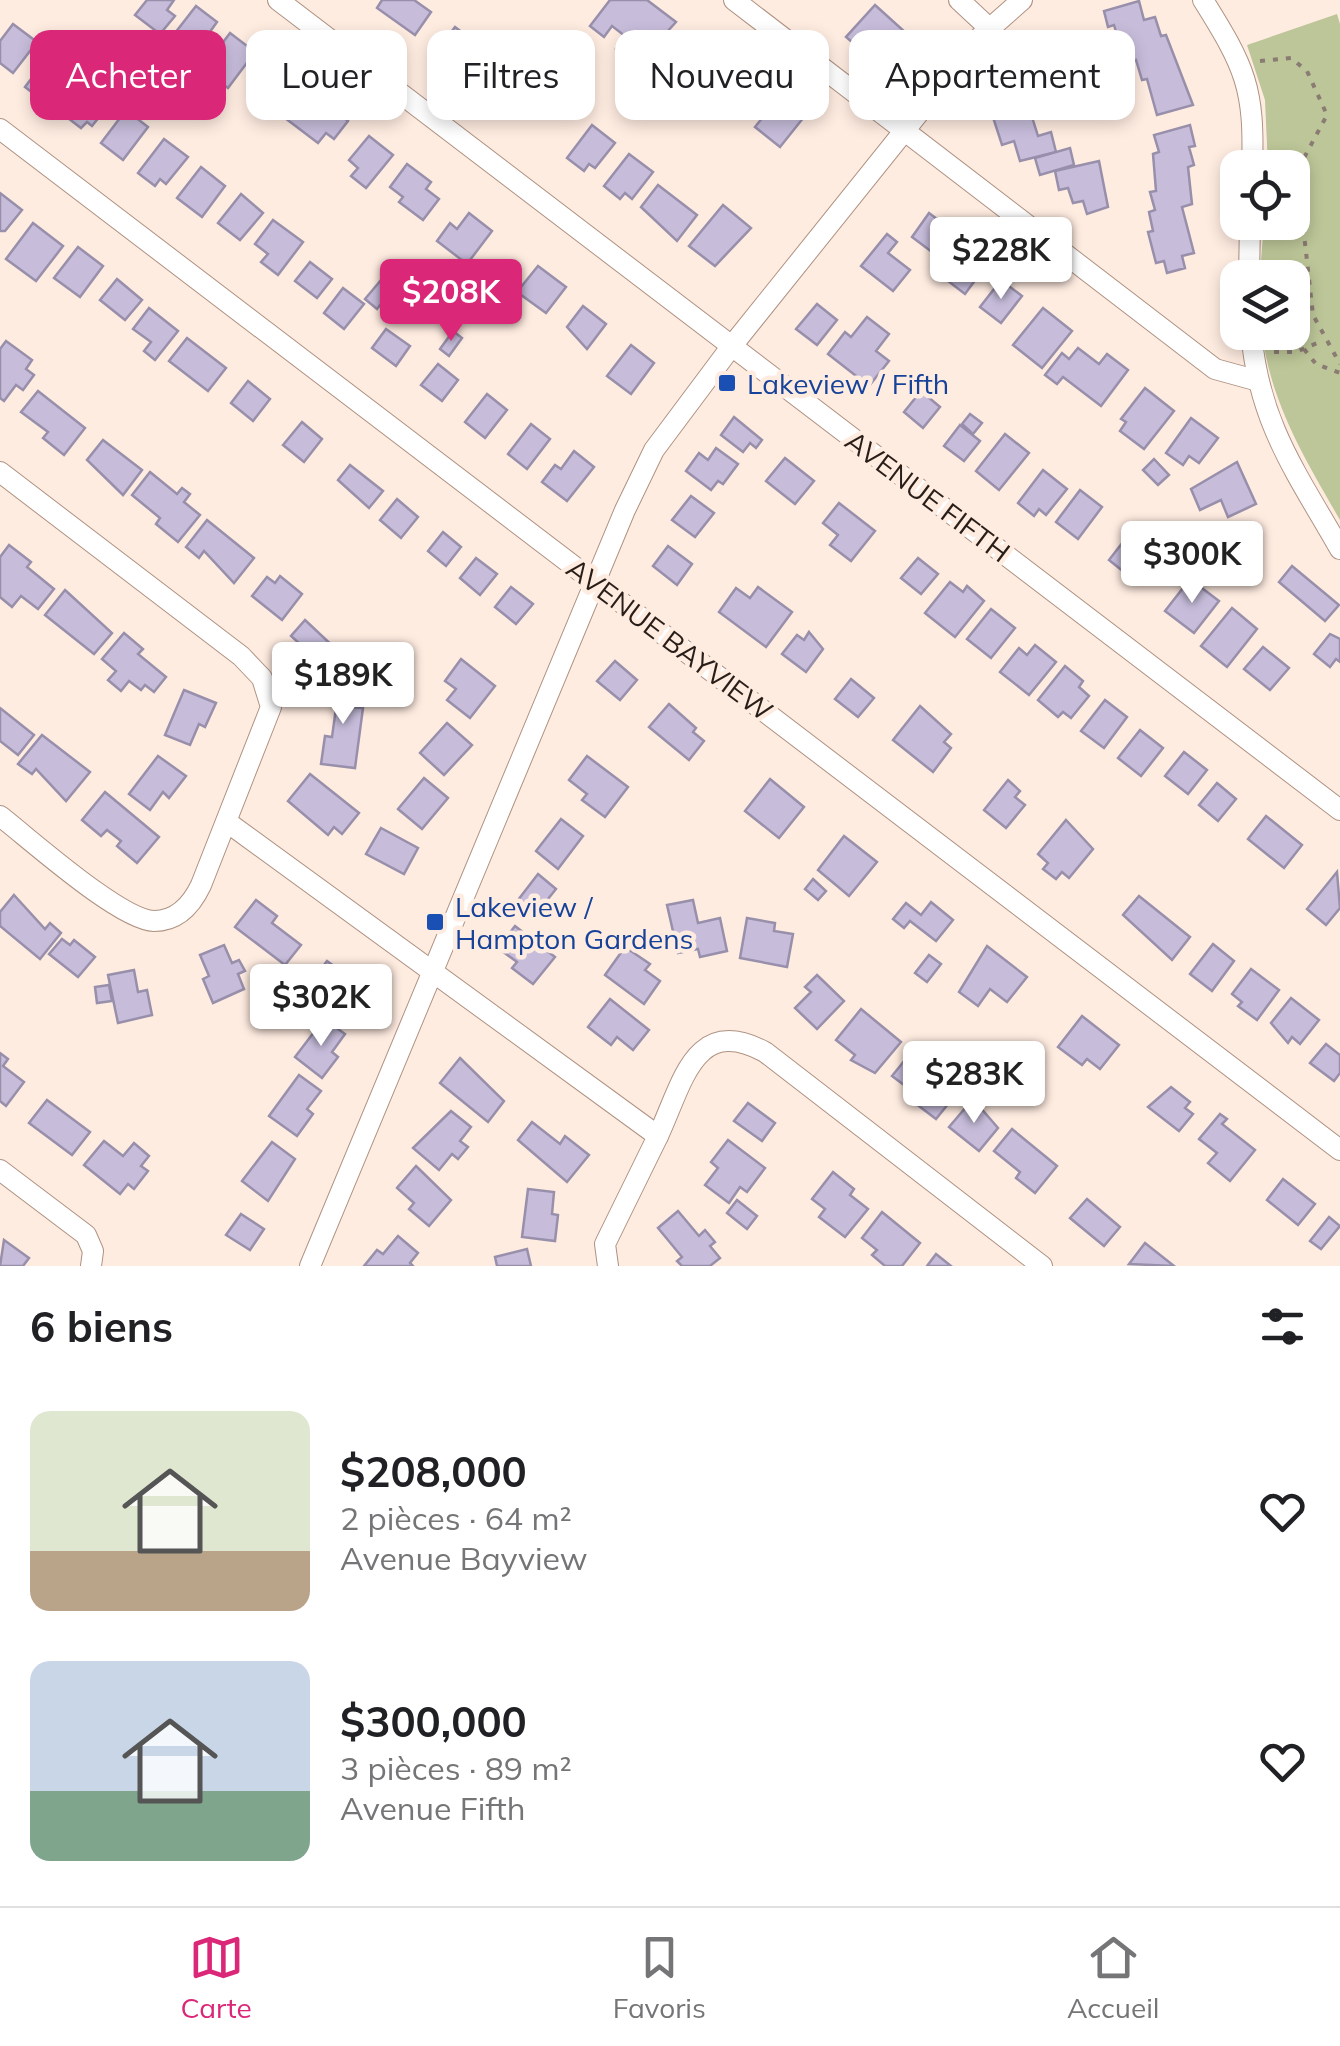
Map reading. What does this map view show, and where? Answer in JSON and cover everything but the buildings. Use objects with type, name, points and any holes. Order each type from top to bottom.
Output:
[{"type":"street","name":"AVENUE FIFTH","points":[[278,0],[1340,810]]},
{"type":"street","points":[[734,0],[1216,369],[1255,380]]},
{"type":"street","points":[[959,0],[988,27]]},
{"type":"street","points":[[310,1266],[595,582],[654,450],[731,346],[988,27],[1022,0]]},
{"type":"street","points":[[1203,0],[1241,63],[1254,116],[1253,150]]},
{"type":"street","name":"AVENUE BAYVIEW","points":[[0,129],[1340,1150]]},
{"type":"street","points":[[1252,350],[1255,380],[1276,438],[1340,548]]},
{"type":"street","points":[[0,472],[241,656],[262,678],[269,698],[268,718],[227,822],[193,901],[177,914],[154,921],[120,908],[0,816]]},
{"type":"street","points":[[227,822],[658,1136]]},
{"type":"street","points":[[608,1266],[604,1244],[696,1056],[718,1040],[739,1038],[765,1052],[1042,1266]]},
{"type":"street","points":[[0,1170],[78,1228],[92,1258]]},
{"type":"path","points":[[1241,63],[1290,58],[1307,71],[1327,116],[1298,171],[1304,204],[1308,292],[1324,340],[1340,364]]},
{"type":"path","points":[[1310,346],[1324,340]]},
{"type":"path","points":[[1264,352],[1291,350]]},
{"type":"path","points":[[1305,350],[1316,364],[1340,373]]},
{"type":"green space","points":[[1337,14],[1340,24],[1340,520],[1291,430],[1266,359],[1265,350],[1310,350],[1310,260],[1261,260],[1263,240],[1310,240],[1310,150],[1267,150],[1265,100],[1247,45]]},
{"type":"place","name":"Lakeview / Fifth","points":[[727,383]]},
{"type":"place","name":"Lakeview / Hampton Gardens","points":[[435,922]]}]
